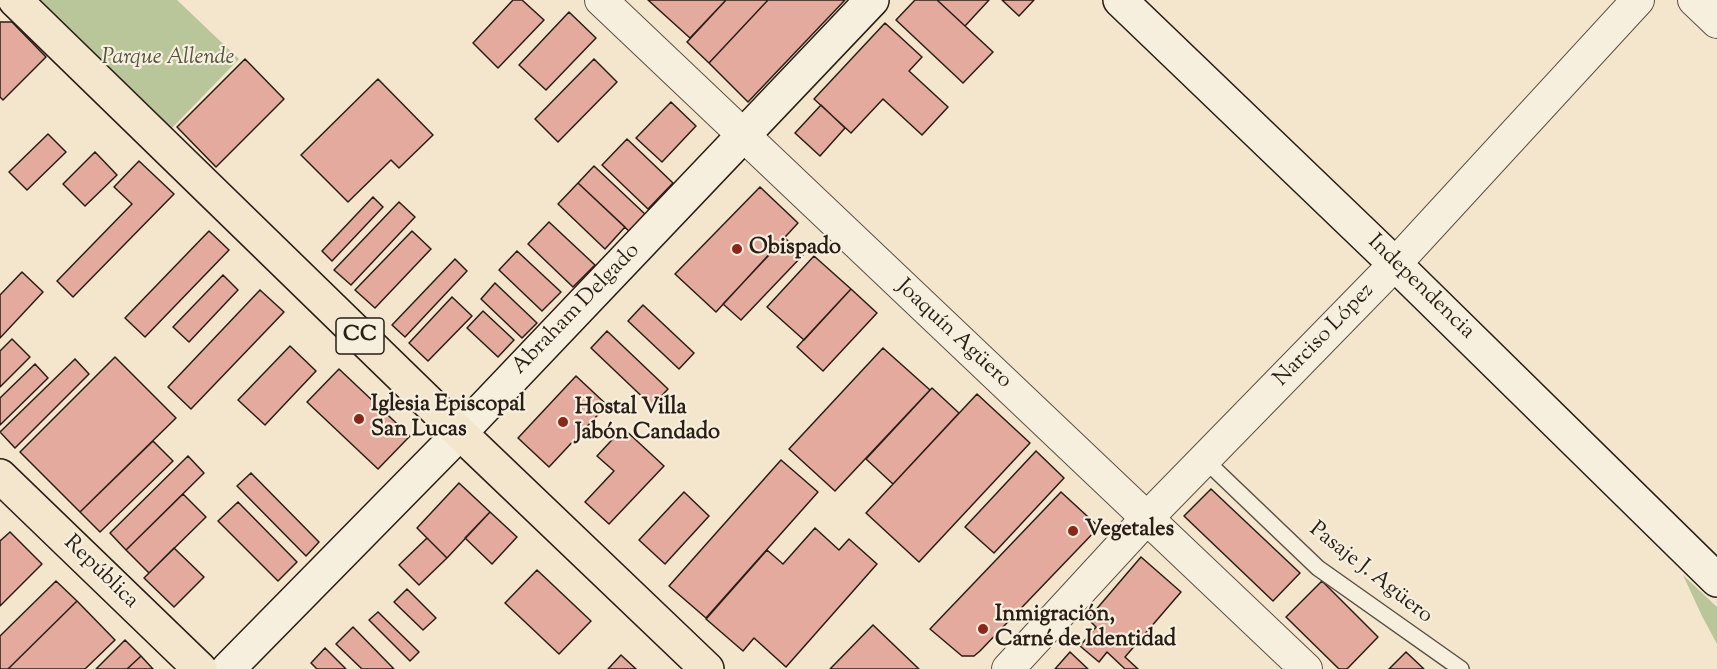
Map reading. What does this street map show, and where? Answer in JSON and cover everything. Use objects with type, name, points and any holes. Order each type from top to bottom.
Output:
[{"type":"main road","name":"CC","points":[[15,0],[460,433],[707,669]]},
{"type":"main road","name":"Abraham Delgado","points":[[228,669],[460,433],[872,0]]},
{"type":"main road","name":"Independencia","points":[[1120,0],[1395,264],[1717,580]]},
{"type":"main road","name":"República","points":[[0,476],[200,669]]},
{"type":"street","name":"Joaquín Agüero","points":[[601,0],[1306,669]]},
{"type":"street","name":"Narciso López","points":[[1008,669],[1147,518],[1395,264],[1638,0]]},
{"type":"street","points":[[1694,0],[1717,22]]},
{"type":"lane","name":"Pasaje J. Agüero","points":[[1204,460],[1318,568],[1461,669]]},
{"type":"green space","name":"Parque Allende","points":[[35,0],[177,0],[239,59],[170,130]]},
{"type":"green space","points":[[1683,575],[1717,607],[1717,644],[1702,616]]},
{"type":"building","points":[[513,0],[522,0],[544,20],[498,68],[473,43]]},
{"type":"building","points":[[648,0],[726,0],[690,38]]},
{"type":"building","points":[[726,0],[768,0],[709,63],[687,42]]},
{"type":"building","points":[[768,0],[845,0],[748,102],[709,63]]},
{"type":"building","points":[[915,0],[937,0],[993,52],[963,83],[896,20]]},
{"type":"building","points":[[937,0],[989,0],[965,26]]},
{"type":"building","points":[[1002,0],[1034,0],[1019,16]]},
{"type":"building","points":[[569,12],[596,38],[546,90],[519,65]]},
{"type":"building","points":[[0,22],[12,22],[46,57],[3,100],[0,97]]},
{"type":"building","points":[[885,23],[922,57],[909,71],[948,107],[922,135],[883,99],[851,133],[814,99]]},
{"type":"building","points":[[245,59],[284,99],[216,167],[177,127]]},
{"type":"building","points":[[594,59],[617,82],[558,142],[535,119]]},
{"type":"building","points":[[378,79],[433,135],[399,168],[391,160],[348,202],[301,155]]},
{"type":"building","points":[[671,102],[696,126],[662,162],[636,138]]},
{"type":"building","points":[[821,105],[845,128],[820,156],[795,133]]},
{"type":"building","points":[[48,134],[66,152],[27,190],[9,172]]},
{"type":"building","points":[[627,139],[673,183],[648,209],[602,165]]},
{"type":"building","points":[[95,152],[117,175],[85,206],[63,184]]},
{"type":"building","points":[[139,161],[174,194],[73,297],[57,281],[132,204],[114,187]]},
{"type":"building","points":[[594,166],[646,215],[630,232],[578,183]]},
{"type":"building","points":[[578,183],[625,227],[605,249],[558,204]]},
{"type":"building","name":"Obispado","points":[[760,187],[798,223],[716,312],[675,274]]},
{"type":"building","points":[[373,197],[383,207],[332,261],[322,251]]},
{"type":"building","points":[[399,202],[415,217],[351,285],[334,270]]},
{"type":"building","points":[[549,222],[595,265],[573,287],[528,244]]},
{"type":"building","points":[[209,231],[229,250],[145,337],[125,318]]},
{"type":"building","points":[[412,231],[431,249],[375,308],[355,290]]},
{"type":"building","points":[[785,238],[803,255],[741,320],[723,304]]},
{"type":"building","points":[[517,251],[561,292],[542,311],[499,270]]},
{"type":"building","points":[[814,256],[851,289],[804,340],[767,307]]},
{"type":"building","points":[[455,259],[467,271],[405,337],[392,325]]},
{"type":"building","points":[[22,272],[43,292],[0,338],[0,295]]},
{"type":"building","points":[[223,275],[238,290],[189,342],[173,327]]},
{"type":"building","points":[[495,283],[537,323],[522,338],[481,299]]},
{"type":"building","points":[[851,289],[877,313],[823,371],[797,347]]},
{"type":"building","points":[[260,290],[284,312],[191,409],[168,387]]},
{"type":"building","points":[[452,297],[472,316],[428,361],[409,343]]},
{"type":"building","points":[[643,305],[694,353],[679,369],[628,321]]},
{"type":"building","points":[[483,311],[514,340],[498,357],[467,328]]},
{"type":"building","points":[[607,331],[668,389],[652,406],[591,348]]},
{"type":"building","points":[[12,339],[30,357],[0,387],[0,351]]},
{"type":"building","points":[[290,346],[316,371],[265,425],[238,400]]},
{"type":"building","points":[[883,348],[930,390],[835,491],[789,449]]},
{"type":"building","points":[[115,357],[176,418],[80,512],[20,452]]},
{"type":"building","points":[[75,359],[89,374],[15,448],[0,432]]},
{"type":"building","points":[[35,364],[48,378],[0,425],[0,398]]},
{"type":"building","name":"Iglesia Episcopal San Lucas","points":[[339,369],[410,436],[378,469],[307,402]]},
{"type":"building","name":"Hostal Villa Jabón Candado","points":[[576,376],[607,405],[549,467],[518,438]]},
{"type":"building","points":[[932,388],[959,413],[893,484],[866,459]]},
{"type":"building","points":[[977,394],[1030,443],[919,562],[866,513]]},
{"type":"building","points":[[623,428],[664,466],[609,524],[585,502],[614,471],[597,456]]},
{"type":"building","points":[[153,441],[173,461],[100,532],[80,512]]},
{"type":"building","points":[[1036,451],[1064,478],[994,553],[965,527]]},
{"type":"building","points":[[188,456],[204,473],[126,550],[110,533]]},
{"type":"building","points":[[781,460],[818,492],[706,618],[669,586]]},
{"type":"building","points":[[251,473],[319,542],[306,556],[237,486]]},
{"type":"building","points":[[459,483],[490,512],[447,558],[417,528]]},
{"type":"building","points":[[1211,489],[1300,573],[1273,601],[1184,516]]},
{"type":"building","points":[[684,492],[709,516],[665,564],[639,540]]},
{"type":"building","points":[[1061,492],[1099,527],[980,651],[974,656],[962,656],[930,629]]},
{"type":"building","points":[[183,494],[206,517],[149,573],[126,550]]},
{"type":"building","points":[[238,502],[297,562],[278,581],[218,521]]},
{"type":"building","points":[[490,512],[517,537],[492,564],[465,538]]},
{"type":"building","points":[[815,528],[839,550],[849,539],[877,564],[786,667],[754,638],[743,651],[706,619],[767,550],[783,564]]},
{"type":"building","points":[[10,532],[42,564],[0,606],[0,541]]},
{"type":"building","points":[[427,538],[447,558],[419,585],[399,565]]},
{"type":"building","points":[[174,548],[204,577],[174,607],[144,578]]},
{"type":"building","points":[[1141,557],[1181,592],[1125,657],[1138,669],[1125,669],[1107,652],[1099,662],[1080,646],[1096,627],[1088,619]]},
{"type":"building","points":[[537,570],[591,621],[559,654],[505,603]]},
{"type":"building","points":[[56,581],[77,601],[8,669],[0,669],[0,636]]},
{"type":"building","points":[[1322,581],[1378,637],[1347,669],[1339,669],[1286,617]]},
{"type":"building","points":[[407,589],[436,618],[423,630],[394,602]]},
{"type":"building","points":[[77,601],[115,640],[85,669],[8,669]]},
{"type":"building","points":[[378,612],[419,652],[410,661],[369,620]]},
{"type":"building","points":[[873,625],[919,669],[830,669]]},
{"type":"building","points":[[353,627],[394,669],[362,669],[336,644]]},
{"type":"building","points":[[125,640],[141,656],[127,669],[96,669]]},
{"type":"building","points":[[325,648],[346,669],[317,669],[311,663]]},
{"type":"building","points":[[1070,652],[1088,669],[1055,669]]},
{"type":"building","points":[[1406,652],[1424,669],[1389,669]]},
{"type":"building","points":[[621,655],[636,669],[608,669]]},
{"type":"building","points":[[141,656],[153,669],[127,669]]},
{"type":"place","name":"Obispado","points":[[737,249]]},
{"type":"place","name":"Iglesia Episcopal San Lucas","points":[[359,419]]},
{"type":"place","name":"Hostal Villa Jabón Candado","points":[[563,422]]},
{"type":"place","name":"Vegetales","points":[[1073,531]]},
{"type":"place","name":"Inmigración, Carné de Identidad","points":[[983,629]]}]
